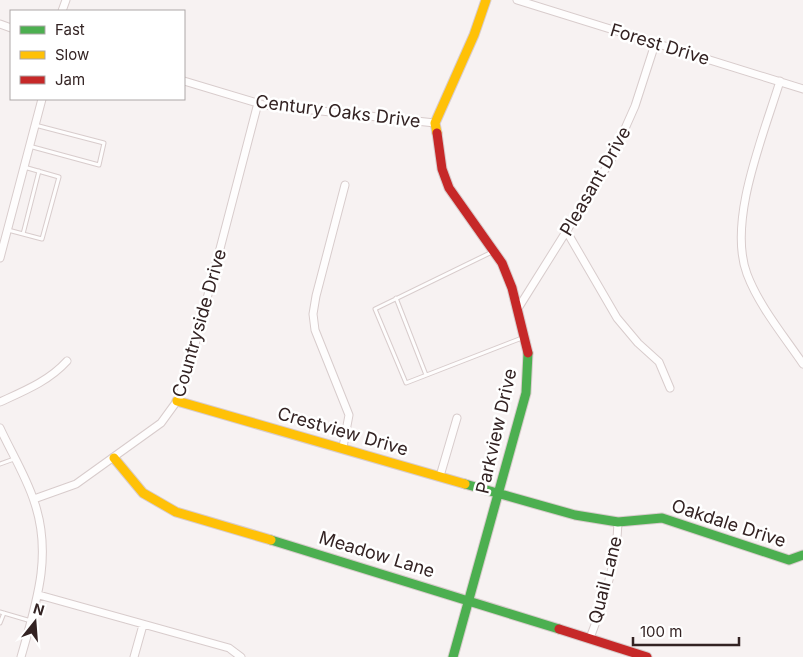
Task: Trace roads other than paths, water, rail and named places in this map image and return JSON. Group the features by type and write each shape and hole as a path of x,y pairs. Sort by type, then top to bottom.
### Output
{"street":[{"path":"435,123 474,35 486,0"},
{"name":"Forest Drive","path":"517,0 654,44 803,88"},
{"name":"Pleasant Drive","path":"517,310 611,160 623,136 654,44"},
{"name":"Century Oaks Drive","path":"185,82 258,104 435,123"},
{"path":"780,82 745,200 740,226 740,243 747,275 758,296 803,364"},
{"path":"0,258 42,100"},
{"name":"Countryside Drive","path":"34,500 76,484 114,458 161,423 178,401 186,379 258,104"},
{"name":"Parkview Drive","path":"435,123 442,169 449,188 494,251 512,288 529,356 526,392 453,657"},
{"path":"343,448 349,415 317,335 313,314 316,296 346,185"},
{"path":"567,232 617,318 638,343 660,362 670,388"},
{"path":"0,402 41,382 57,372 67,362"},
{"name":"Crestview Drive","path":"178,401 499,493"},
{"path":"440,476 457,418"},
{"path":"0,428 34,500 43,540 43,573 39,595 21,657"},
{"name":"Meadow Lane","path":"114,458 143,493 176,512 346,561 647,657"},
{"name":"Oakdale Drive","path":"499,493 575,516 618,522 662,518 789,560 803,555"},
{"name":"Quail Lane","path":"590,638 601,608 614,556 618,522"},
{"path":"39,595 229,648 241,657"},
{"path":"134,657 143,625"}],"lane":[{"path":"29,146 99,165 104,143 35,125"},
{"path":"7,230 42,239 59,177 24,167"},
{"path":"23,234 39,171"},
{"path":"494,251 375,308 406,383 524,337"},
{"path":"396,298 426,375"},
{"path":"0,464 14,459"},
{"path":"0,623 2,612 31,622"}]}
